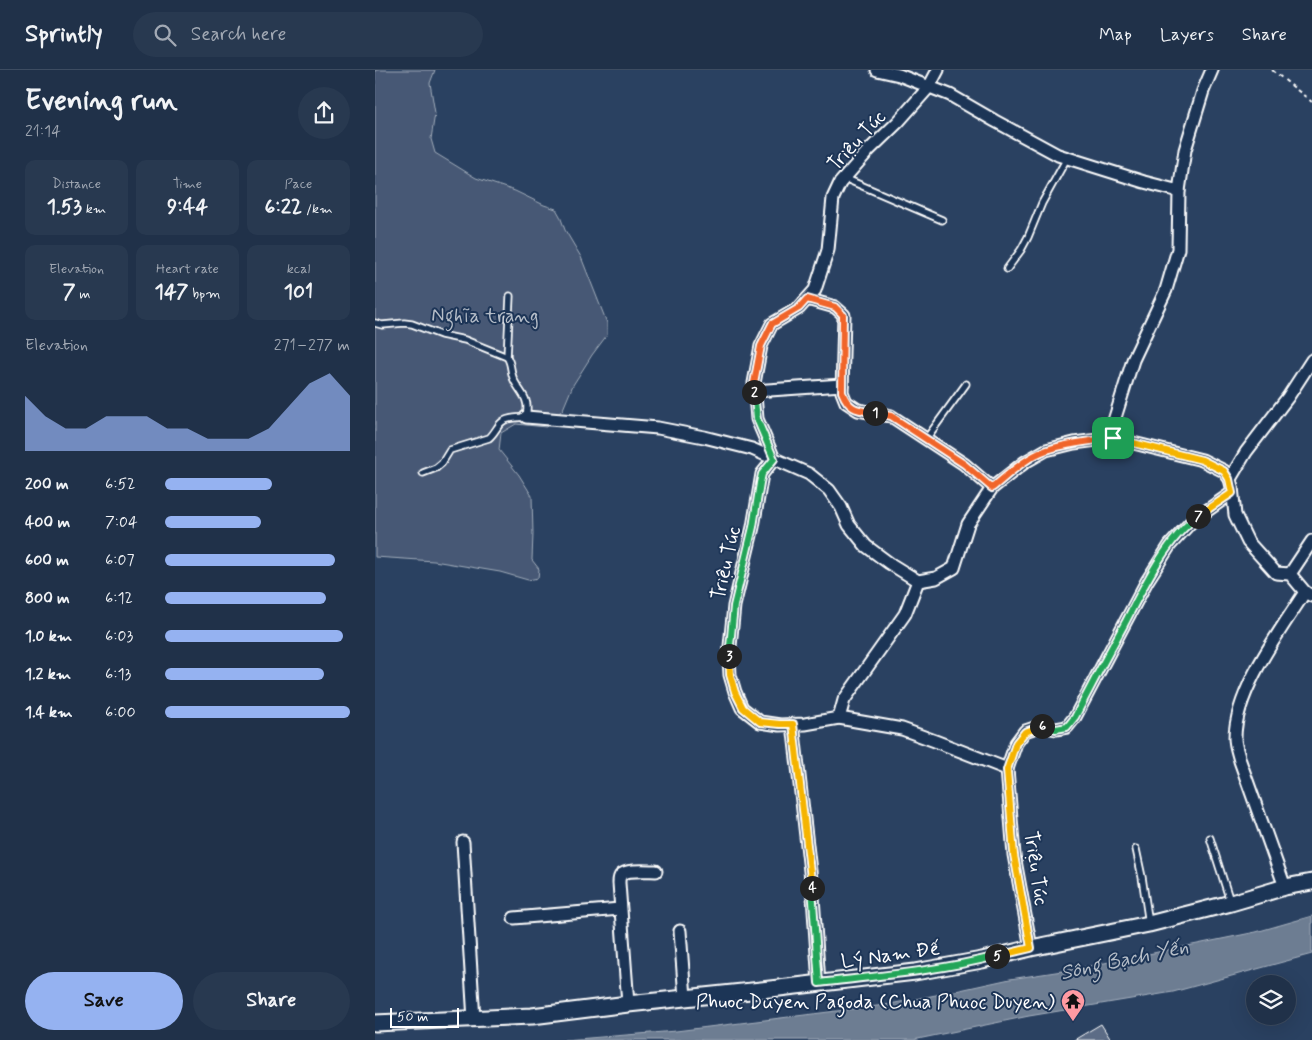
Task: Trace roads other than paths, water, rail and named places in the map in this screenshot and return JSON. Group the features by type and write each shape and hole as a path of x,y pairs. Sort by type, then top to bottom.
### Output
{"street":[{"path":"877,70 899,75 950,95 995,122 1059,155 1179,191"},
{"name":"Triệu Túc","path":"938,70 929,87 840,183 833,198 828,250 815,290 799,308 772,324 761,346 754,383 757,419 774,459 762,474 753,527 734,606 729,656 730,675 735,692 743,708 760,722 805,724 839,718 902,729 1007,770 1014,855 1031,948"},
{"path":"1113,438 1113,424 1133,360 1166,290 1178,249 1179,191 1185,150 1203,91 1213,70"},
{"path":"807,299 835,307 843,315 842,392 846,402 858,410 891,416 964,464 992,488"},
{"path":"1229,479 1246,452 1288,398 1312,360"},
{"path":"754,391 842,385"},
{"path":"526,418 658,428 752,449 809,474 829,490 841,507 849,525 866,546 889,563 919,581 937,578 954,568 968,524 992,488 1025,462 1046,450 1074,443 1113,438 1202,460 1224,471 1229,479 1235,515 1248,542 1276,574 1290,574 1308,594 1275,638 1246,692 1235,739 1240,761 1285,887"},
{"path":"1007,770 1016,743 1025,732 1041,726 1056,729 1067,727 1075,717 1147,581 1170,545 1192,521 1232,493"},
{"path":"1290,574 1312,541"},
{"path":"839,718 844,700 905,614 919,581"},
{"path":"793,724 813,897 819,983"},
{"path":"463,842 473,1020"},
{"path":"628,1004 620,909 620,876 627,872 656,871"},
{"name":"Lý Nam Đế","path":"375,1023 532,1016 915,972 982,960 1149,924 1285,887 1312,882"},
{"path":"515,918 620,909"},
{"path":"680,931 685,998"}],"lane":[{"path":"1007,269 1021,250 1041,203 1067,158"},
{"path":"844,178 943,220"},
{"path":"423,473 436,468 442,463 450,450 489,438 503,421 510,418 526,418 527,403 513,378 507,357 510,296"},
{"path":"375,324 413,324 441,335 465,340 507,357"},
{"path":"926,439 966,384"},
{"path":"1210,838 1231,903"},
{"path":"1136,849 1149,924"}],"water":[{"name":"Sông Bạch Yến","path":"1312,916 1312,954 1173,992 1029,1016 913,1040 564,1040 676,1031 885,1005 1256,932"}],"place":[{"name":"Phuoc Duyen Pagoda (Chua Phuoc Duyen)","path":"1073,1022"}],"park label":[{"name":"Nghĩa trang","path":"485,315"}]}
